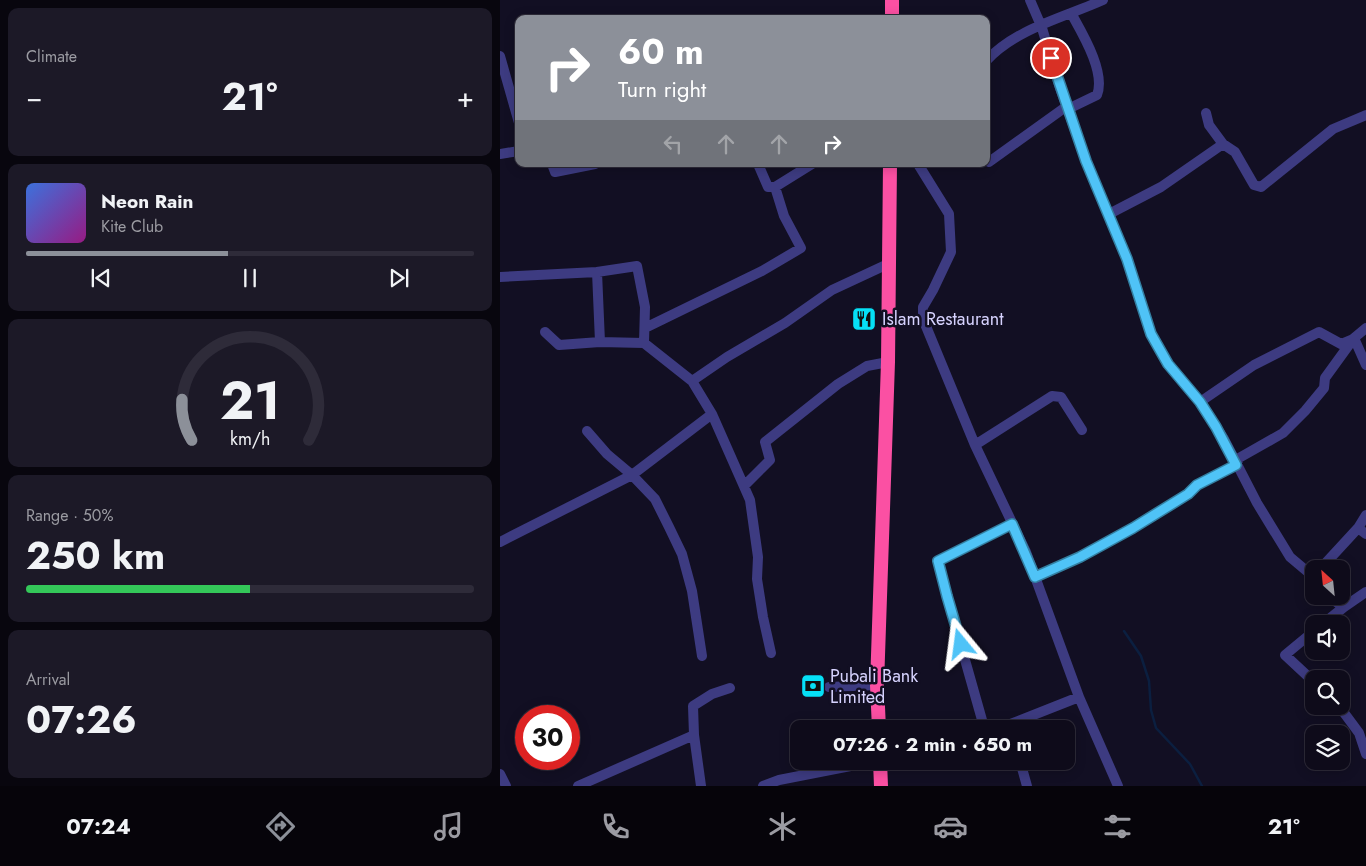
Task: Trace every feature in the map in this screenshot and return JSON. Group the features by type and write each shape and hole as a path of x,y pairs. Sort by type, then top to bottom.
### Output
{"highway":[{"path":"892,0 892,15"},
{"path":"879,720 877,685 888,362 890,167"},
{"path":"880,770 881,786"}],"street":[{"path":"1030,0 1042,26 1086,161 1127,259 1151,334 1168,364 1200,402 1224,440 1257,503 1290,557 1305,566"},
{"path":"990,56 994,52 1031,29 1103,0"},
{"path":"990,161 1067,107 1097,95 1100,89 1095,65 1088,44 1071,13"},
{"path":"500,56 515,109"},
{"path":"1206,113 1209,125 1223,144 1235,152 1254,185 1261,187 1333,129 1366,115"},
{"path":"1109,214 1161,187 1223,144"},
{"path":"500,154 515,152"},
{"path":"553,167 555,172 580,167"},
{"path":"759,167 768,187 774,187 807,167"},
{"path":"920,167 949,214 951,252 923,307 923,319 975,445 1035,577 1079,697 1118,786"},
{"path":"645,328 762,271 801,248 784,216 774,187"},
{"path":"692,381 727,357 785,323 832,290 890,263"},
{"path":"500,277 596,272 637,266 645,307 644,342"},
{"path":"596,272 600,342"},
{"path":"1035,577 1080,557 1133,528 1188,494 1197,485 1236,465 1240,458 1282,433 1305,411 1324,388 1325,378 1354,338 1366,328"},
{"path":"545,332 559,345 600,342 644,342 692,381 712,414 750,500 758,557 757,579 771,652"},
{"path":"1200,402 1254,364 1319,332 1341,344 1354,338"},
{"path":"1354,338 1366,365"},
{"path":"744,486 770,460 764,442 838,384 867,366 888,362"},
{"path":"975,445 1052,396 1061,396 1082,430"},
{"path":"500,542 632,475 712,414"},
{"path":"587,431 607,454 632,475 655,499 682,554 692,591 702,656"},
{"path":"1330,560 1362,531 1366,515"},
{"path":"982,720 938,561 1012,524"},
{"path":"1334,615 1366,592"},
{"path":"1305,638 1285,655 1305,674"},
{"path":"828,687 877,685"},
{"path":"701,786 694,735 693,706 712,694 730,688"},
{"path":"1025,720 1079,697"},
{"path":"1345,715 1358,733 1366,754"},
{"path":"578,786 694,735"},
{"path":"763,786 778,780 830,770"},
{"path":"1023,770 1027,786"},
{"path":"500,774 506,786"}],"waterway":[{"path":"1124,631 1141,656 1149,681 1151,710 1156,728 1190,764 1202,786"}],"place":[{"name":"Islam Restaurant","path":"864,319"},
{"name":"Pubali Bank Limited","path":"813,686"}],"route":[{"path":"961,644 938,561 1012,524 1026,552 1035,577 1080,557 1133,528 1188,494 1197,485 1236,465 1224,440 1200,402 1168,364 1151,334 1127,259 1086,161 1051,58"}]}
